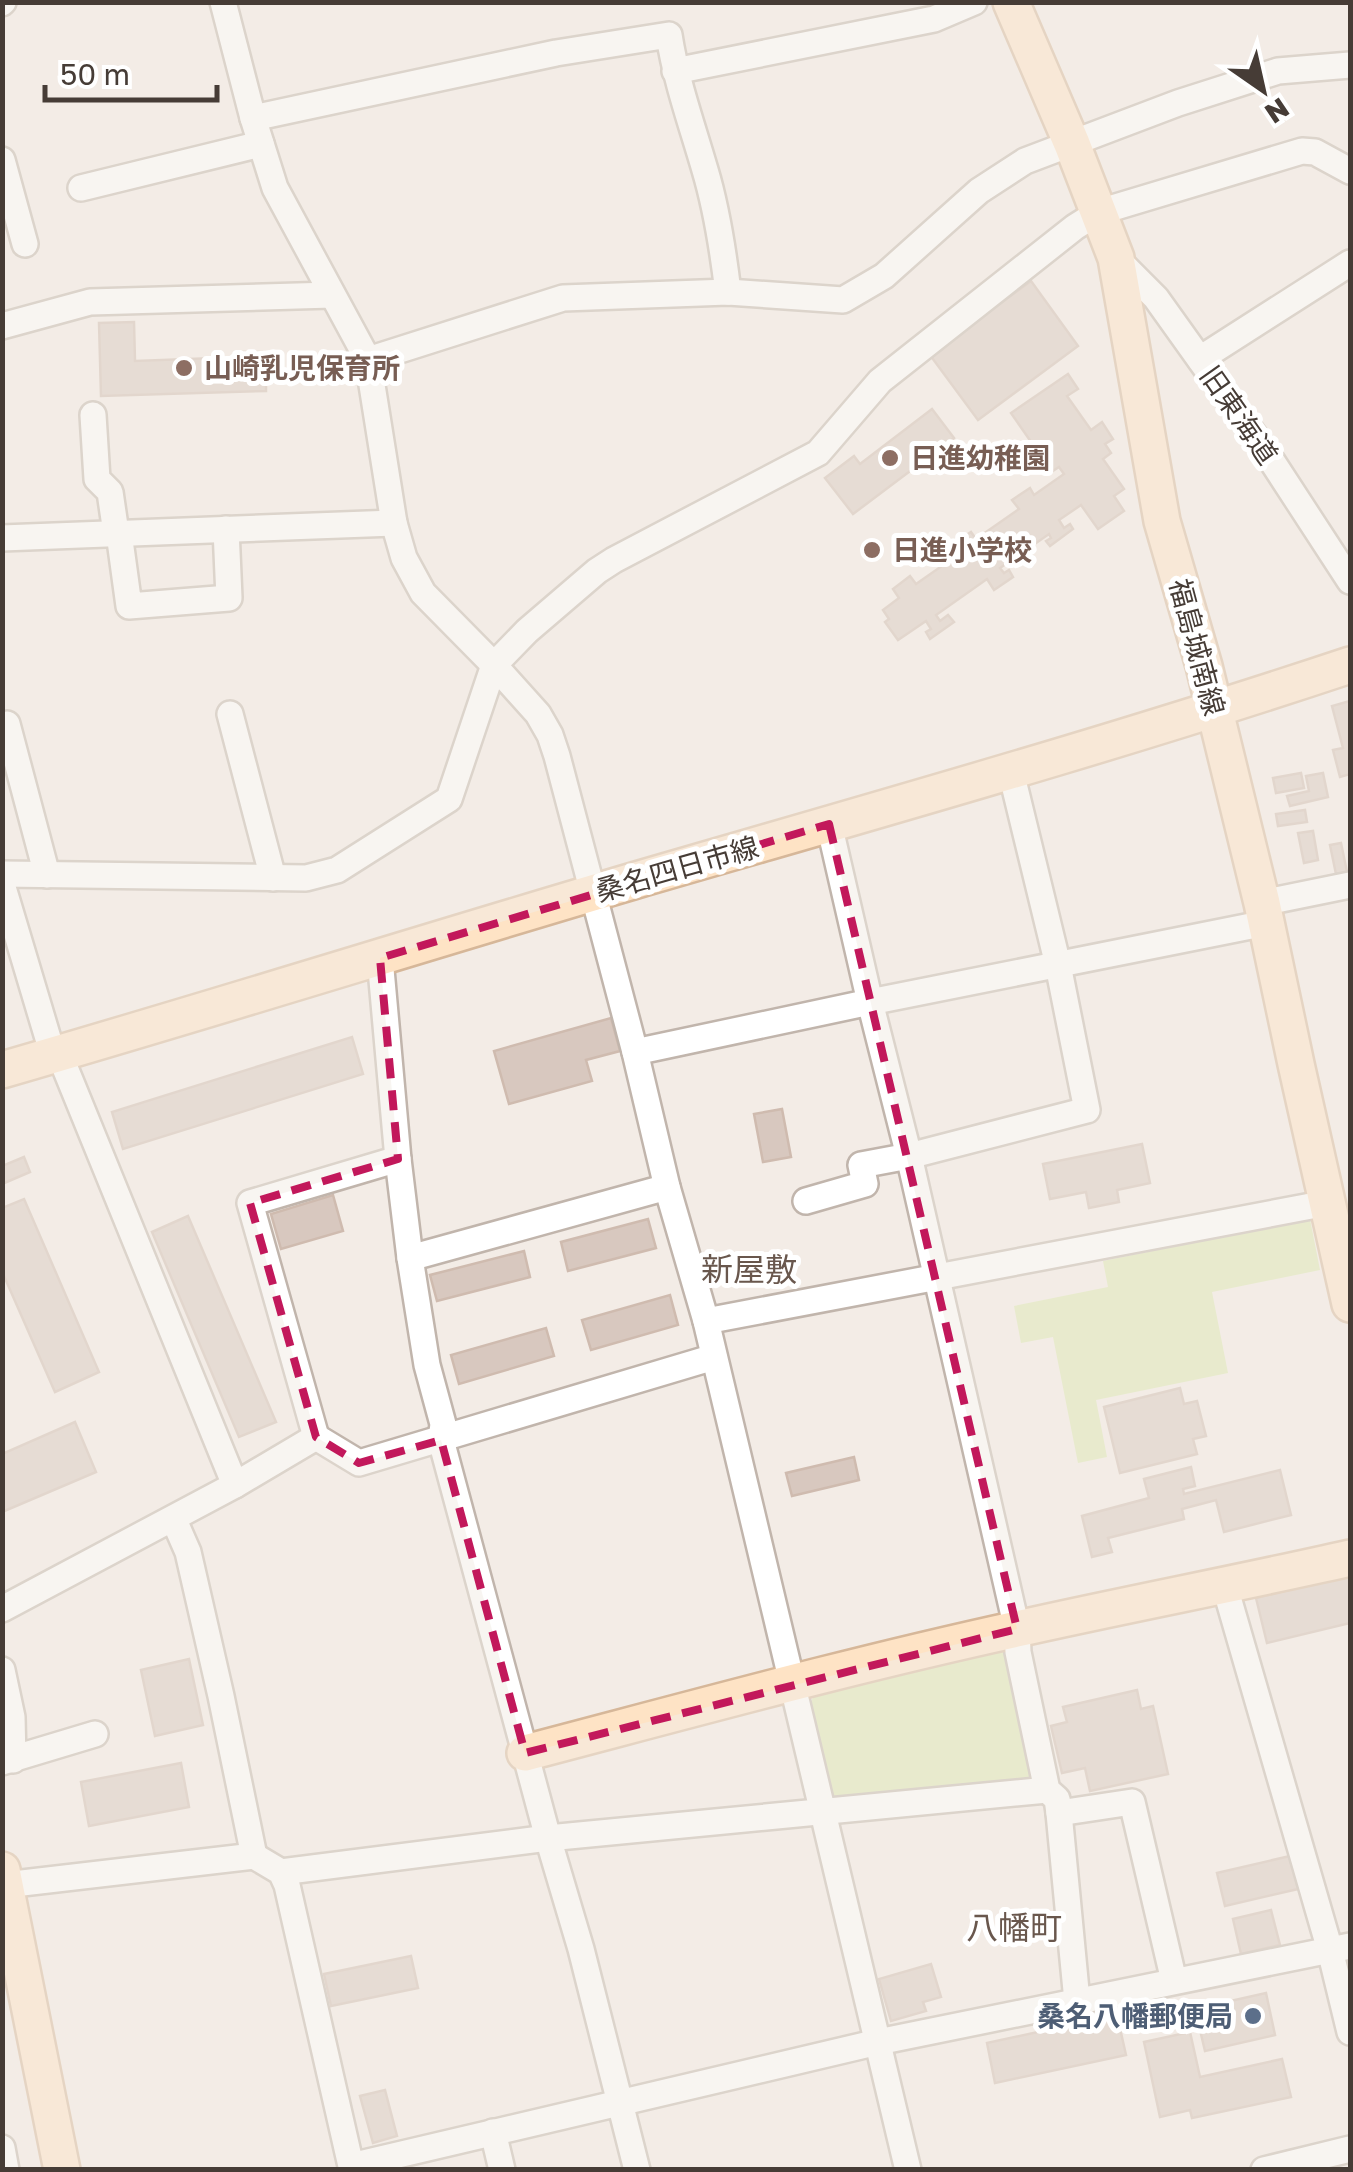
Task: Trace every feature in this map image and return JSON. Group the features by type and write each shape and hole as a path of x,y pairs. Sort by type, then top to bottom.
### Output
{"main road":[{"name":"福島城南線","path":"1011,2 1116,258 1162,522 1204,666 1264,913 1350,1304"},
{"name":"桑名四日市線","path":"2,1070 1011,772 1350,665"},
{"path":"526,1753 1017,1628 1350,1558"},
{"path":"4,1887 62,2170"}],"street":[{"path":"223,2 276,188 368,360 394,523 404,558 423,593 538,714 550,735 667,1187 706,1321 908,2170"},
{"path":"674,71 934,19 974,2"},
{"path":"253,118 556,53 669,35 674,71 722,238 728,292"},
{"path":"368,360 563,298 728,292 844,300 884,276 979,191 1025,161 1178,103 1278,71 1350,64"},
{"path":"81,188 261,144"},
{"path":"2,874 306,878 338,870 449,799 494,665 526,631 597,571 818,453 880,382 1075,227 1099,212 1302,151 1314,152 1350,171"},
{"path":"2,160 25,244"},
{"name":"旧東海道","path":"1116,258 1156,298 1266,452 1350,581"},
{"path":"1200,359 1350,263"},
{"path":"2,326 90,302 332,295"},
{"path":"93,415 98,479 110,492 129,606 230,598 226,529"},
{"path":"2,538 394,523"},
{"path":"230,714 273,878"},
{"path":"7,724 47,874"},
{"path":"806,1202 866,1184 861,1165 1088,1110 1011,772"},
{"path":"829,824 1017,1628 1018,1652 1047,1790 1057,1800 1076,2000"},
{"path":"2,884 56,1054 235,1486"},
{"path":"635,1052 1058,965 1264,913 1350,885"},
{"path":"380,958 410,1258 427,1365 443,1424 441,1440 581,1949 637,2170"},
{"path":"398,1158 250,1204 316,1437 359,1463 714,1357"},
{"path":"410,1258 667,1187"},
{"path":"706,1321 1327,1203"},
{"path":"2,1609 174,1520 316,1437"},
{"path":"174,1520 188,1552 254,1856"},
{"path":"1225,1586 1340,1948 1350,2032"},
{"path":"2,1670 12,1717 8,1761 95,1734"},
{"path":"281,1872 548,1838 1047,1790"},
{"path":"1059,1813 1132,1802 1174,1980"},
{"path":"4,1887 254,1856 281,1872 288,1885 352,2168 878,2042 1340,1948"},
{"path":"493,2132 502,2170"},
{"path":"2,2148 6,2170"},
{"path":"1264,2170 1350,2149"}],"highlighted area":[{"path":"829,824 1017,1629 525,1753 441,1440 359,1463 316,1437 250,1203 398,1159 380,958"}],"green space":[{"path":"1310,1219 1320,1270 1212,1292 1228,1373 1096,1400 1107,1457 1078,1463 1053,1337 1021,1343 1014,1306 1108,1287 1103,1261"},
{"path":"1003,1647 1011,1653 1032,1778 839,1798 829,1793 808,1707 815,1694"}],"building":[{"path":"1031,281 1078,346 978,420 930,355"},
{"path":"134,322 135,361 242,357 242,352 259,352 260,368 266,368 266,391 101,396 99,323"},
{"path":"1068,374 1078,389 1067,396 1091,430 1102,422 1113,439 1105,444 1111,453 1103,459 1124,489 1114,496 1124,511 1098,529 1081,505 1059,520 1064,528 1070,524 1073,529 1050,546 1046,541 1051,538 1049,534 1000,568 1004,573 1009,570 1013,577 994,590 987,579 936,615 940,621 948,615 954,622 930,639 926,632 931,629 926,621 898,640 885,622 889,619 883,610 899,598 893,589 910,576 916,584 962,552 956,542 971,532 976,539 1019,509 1012,500 1030,488 1034,495 1064,474 1059,467 1048,474 1039,462 1043,459 1011,413"},
{"path":"932,409 954,438 853,514 825,478 854,456 860,464"},
{"path":"1350,701 1350,774 1340,777 1333,750 1343,748 1332,706"},
{"path":"1301,773 1304,788 1276,793 1273,778"},
{"path":"1323,773 1328,797 1290,806 1287,796 1309,791 1306,776"},
{"path":"1305,810 1307,822 1278,826 1276,814"},
{"path":"1313,831 1318,860 1304,863 1298,833"},
{"path":"1341,843 1347,872 1336,874 1330,845"},
{"path":"611,1018 620,1051 586,1060 592,1081 509,1104 494,1051"},
{"path":"352,1037 363,1074 123,1149 112,1112"},
{"path":"782,1109 791,1157 763,1162 754,1114"},
{"path":"1142,1144 1150,1183 1117,1190 1119,1202 1089,1208 1086,1192 1050,1199 1043,1164"},
{"path":"24,1157 30,1172 2,1184 2,1166"},
{"path":"333,1195 343,1231 281,1249 271,1214"},
{"path":"24,1199 99,1372 55,1392 2,1277 2,1208"},
{"path":"188,1216 276,1422 239,1437 152,1232"},
{"path":"648,1219 656,1248 568,1271 561,1242"},
{"path":"524,1251 530,1277 437,1301 430,1275"},
{"path":"670,1295 678,1325 591,1350 582,1320"},
{"path":"546,1328 554,1356 459,1384 451,1355"},
{"path":"1180,1388 1184,1404 1197,1401 1206,1436 1193,1439 1197,1454 1120,1473 1104,1407"},
{"path":"75,1422 96,1472 2,1512 2,1454"},
{"path":"854,1457 859,1480 792,1496 786,1473"},
{"path":"1191,1467 1195,1486 1183,1489 1184,1494 1280,1470 1291,1515 1224,1532 1216,1500 1182,1509 1184,1519 1108,1538 1112,1552 1092,1557 1082,1516 1149,1498 1144,1479"},
{"path":"1350,1575 1350,1623 1267,1643 1256,1598"},
{"path":"189,1659 203,1725 155,1736 141,1670"},
{"path":"1137,1690 1141,1709 1153,1706 1168,1774 1090,1791 1085,1768 1062,1773 1051,1726 1067,1722 1063,1707"},
{"path":"181,1763 189,1807 89,1826 81,1782"},
{"path":"1290,1856 1298,1889 1225,1906 1217,1873"},
{"path":"1271,1910 1280,1945 1241,1954 1233,1919"},
{"path":"411,1956 418,1988 331,2006 324,1974"},
{"path":"931,1964 941,1997 923,2002 926,2011 891,2021 879,1979"},
{"path":"1266,1993 1275,2035 1205,2051 1195,2009"},
{"path":"1117,2015 1126,2055 995,2083 987,2043"},
{"path":"1190,2032 1200,2077 1282,2059 1291,2097 1192,2118 1190,2110 1160,2117 1144,2042"},
{"path":"385,2090 397,2136 373,2143 360,2096"}],"place":[{"name":"山崎乳児保育所","path":"184,368"},
{"name":"日進幼稚園","path":"890,458"},
{"name":"日進小学校","path":"872,550"},
{"name":"桑名八幡郵便局","path":"1253,2016"}],"district":[{"name":"新屋敷","path":"749,1270"},
{"name":"八幡町","path":"1014,1928"}]}
